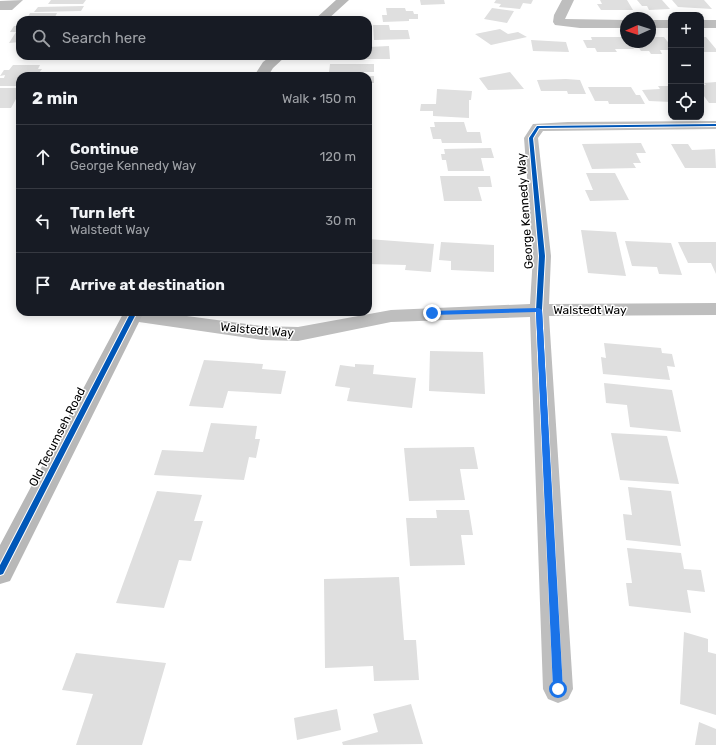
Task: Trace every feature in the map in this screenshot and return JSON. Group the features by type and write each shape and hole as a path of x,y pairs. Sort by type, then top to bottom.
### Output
{"main road":[{"path":"325,16 343,0"},
{"path":"264,72 268,65 274,60"},
{"name":"Old Tecumseh Road","path":"0,572 131,316"}],"street":[{"path":"568,0 560,15 559,22 580,24 620,24"},
{"path":"656,24 668,24"},
{"path":"704,24 716,24"},
{"name":"George Kennedy Way","path":"558,689 539,310 542,256 531,138 538,128 568,126 716,125"},
{"name":"Walstedt Way","path":"152,316 262,333 298,334 391,316 432,313 539,310 716,309"}],"shaded area":[{"path":"23,0 12,10 0,10 0,1"}],"building":[{"path":"51,0 86,0 83,4 48,4"},
{"path":"420,0 444,0 445,4 421,5"},
{"path":"496,0 533,0 531,4 523,3 520,9 499,7 501,4 494,3"},
{"path":"600,0 627,0 633,10 601,10 597,4 602,4"},
{"path":"637,0 662,0 670,9 649,10 647,6 642,6"},
{"path":"672,0 704,0 712,9 678,7"},
{"path":"84,6 81,11 34,12 38,7"},
{"path":"386,8 405,8 406,11 413,11 414,14 418,14 418,19 409,19 409,21 383,22 382,15 387,15"},
{"path":"492,8 514,11 507,23 484,19"},
{"path":"30,13 57,13 56,16 28,16"},
{"path":"373,25 389,25 390,30 408,30 410,39 374,40"},
{"path":"14,26 16,26 16,32 10,32"},
{"path":"500,29 508,34 518,32 527,37 491,45 475,34"},
{"path":"16,32 16,42 9,43"},
{"path":"591,37 620,37 620,48 634,49 615,49 617,52 597,52 595,48 587,48 583,40 592,40"},
{"path":"656,37 664,37 668,42 668,50 660,50 662,54 651,54 649,51 641,51 639,48 656,48"},
{"path":"704,37 706,37 716,49 716,52 704,52"},
{"path":"531,40 566,42 569,52 533,51"},
{"path":"389,46 390,59 372,59 372,47"},
{"path":"330,64 374,64 374,72 329,72"},
{"path":"13,65 40,65 38,69 42,69 40,72 16,72 16,86 0,86 0,78 4,78 5,75 0,76 4,70 9,70"},
{"path":"510,72 524,89 488,90 479,78"},
{"path":"372,76 374,76 374,83 372,83"},
{"path":"537,80 580,80 586,94 568,94 567,91 541,91"},
{"path":"716,82 716,103 709,103 704,96 704,85 706,85 704,83"},
{"path":"658,86 668,86 668,102 649,101 642,90 660,89"},
{"path":"588,87 631,87 636,95 640,95 645,104 609,104 608,101 595,101"},
{"path":"0,88 16,88 16,99 11,108 0,108"},
{"path":"437,89 472,91 471,100 469,100 469,118 433,116 433,111 420,111 421,104 436,104"},
{"path":"434,122 464,122 467,132 480,132 482,143 442,143 441,139 433,139 430,127 435,127"},
{"path":"641,143 646,153 636,153 641,163 633,163 636,168 592,169 582,144"},
{"path":"671,144 688,144 692,150 715,149 716,168 685,168"},
{"path":"491,148 494,158 481,158 484,171 448,171 446,160 442,160 441,154 445,154 444,149"},
{"path":"586,173 615,173 629,200 590,201 585,190 593,190"},
{"path":"440,176 490,176 492,187 478,187 482,201 444,201"},
{"path":"581,230 616,232 626,276 588,273"},
{"path":"372,239 434,244 431,272 405,270 406,265 372,264"},
{"path":"625,241 671,243 682,275 659,274 657,267 632,266"},
{"path":"441,242 494,245 494,272 451,270 451,261 439,260"},
{"path":"678,242 716,242 716,274 711,263 688,263"},
{"path":"604,343 661,348 662,353 672,354 675,367 667,366 670,380 603,374 601,357 606,358"},
{"path":"430,351 483,352 485,394 429,391"},
{"path":"204,360 263,364 262,369 286,371 281,394 228,391 223,408 189,406"},
{"path":"355,364 374,365 373,374 416,378 412,408 347,401 350,388 335,386 340,365 355,367"},
{"path":"604,383 672,390 681,432 630,427 627,405 606,403"},
{"path":"211,423 257,426 255,439 260,439 256,458 249,457 244,480 154,475 162,450 203,452"},
{"path":"611,433 667,436 679,484 620,480"},
{"path":"474,447 478,469 460,469 465,500 409,501 404,448"},
{"path":"628,487 671,491 681,546 626,540 623,514 632,515"},
{"path":"157,491 202,495 194,521 203,521 191,561 179,560 164,608 116,603"},
{"path":"436,510 469,510 473,535 461,535 465,565 410,566 406,518 437,518"},
{"path":"627,548 681,553 684,569 701,570 705,592 687,590 691,613 629,606 626,583 632,583"},
{"path":"399,577 404,640 416,640 419,680 374,681 373,666 325,668 324,579"},
{"path":"684,632 708,639 708,652 716,654 716,715 680,704"},
{"path":"76,653 166,663 142,745 76,745 93,694 62,690"},
{"path":"411,704 423,744 343,745 342,742 378,732 373,714"},
{"path":"337,709 341,730 297,740 294,718"},
{"path":"699,722 716,729 716,745 695,745"}],"cycle path":[{"path":"558,689 539,310 542,256 531,138 538,127 716,125"},
{"path":"0,572 132,316"}],"route":[{"path":"432,313 539,310 558,689"}]}
